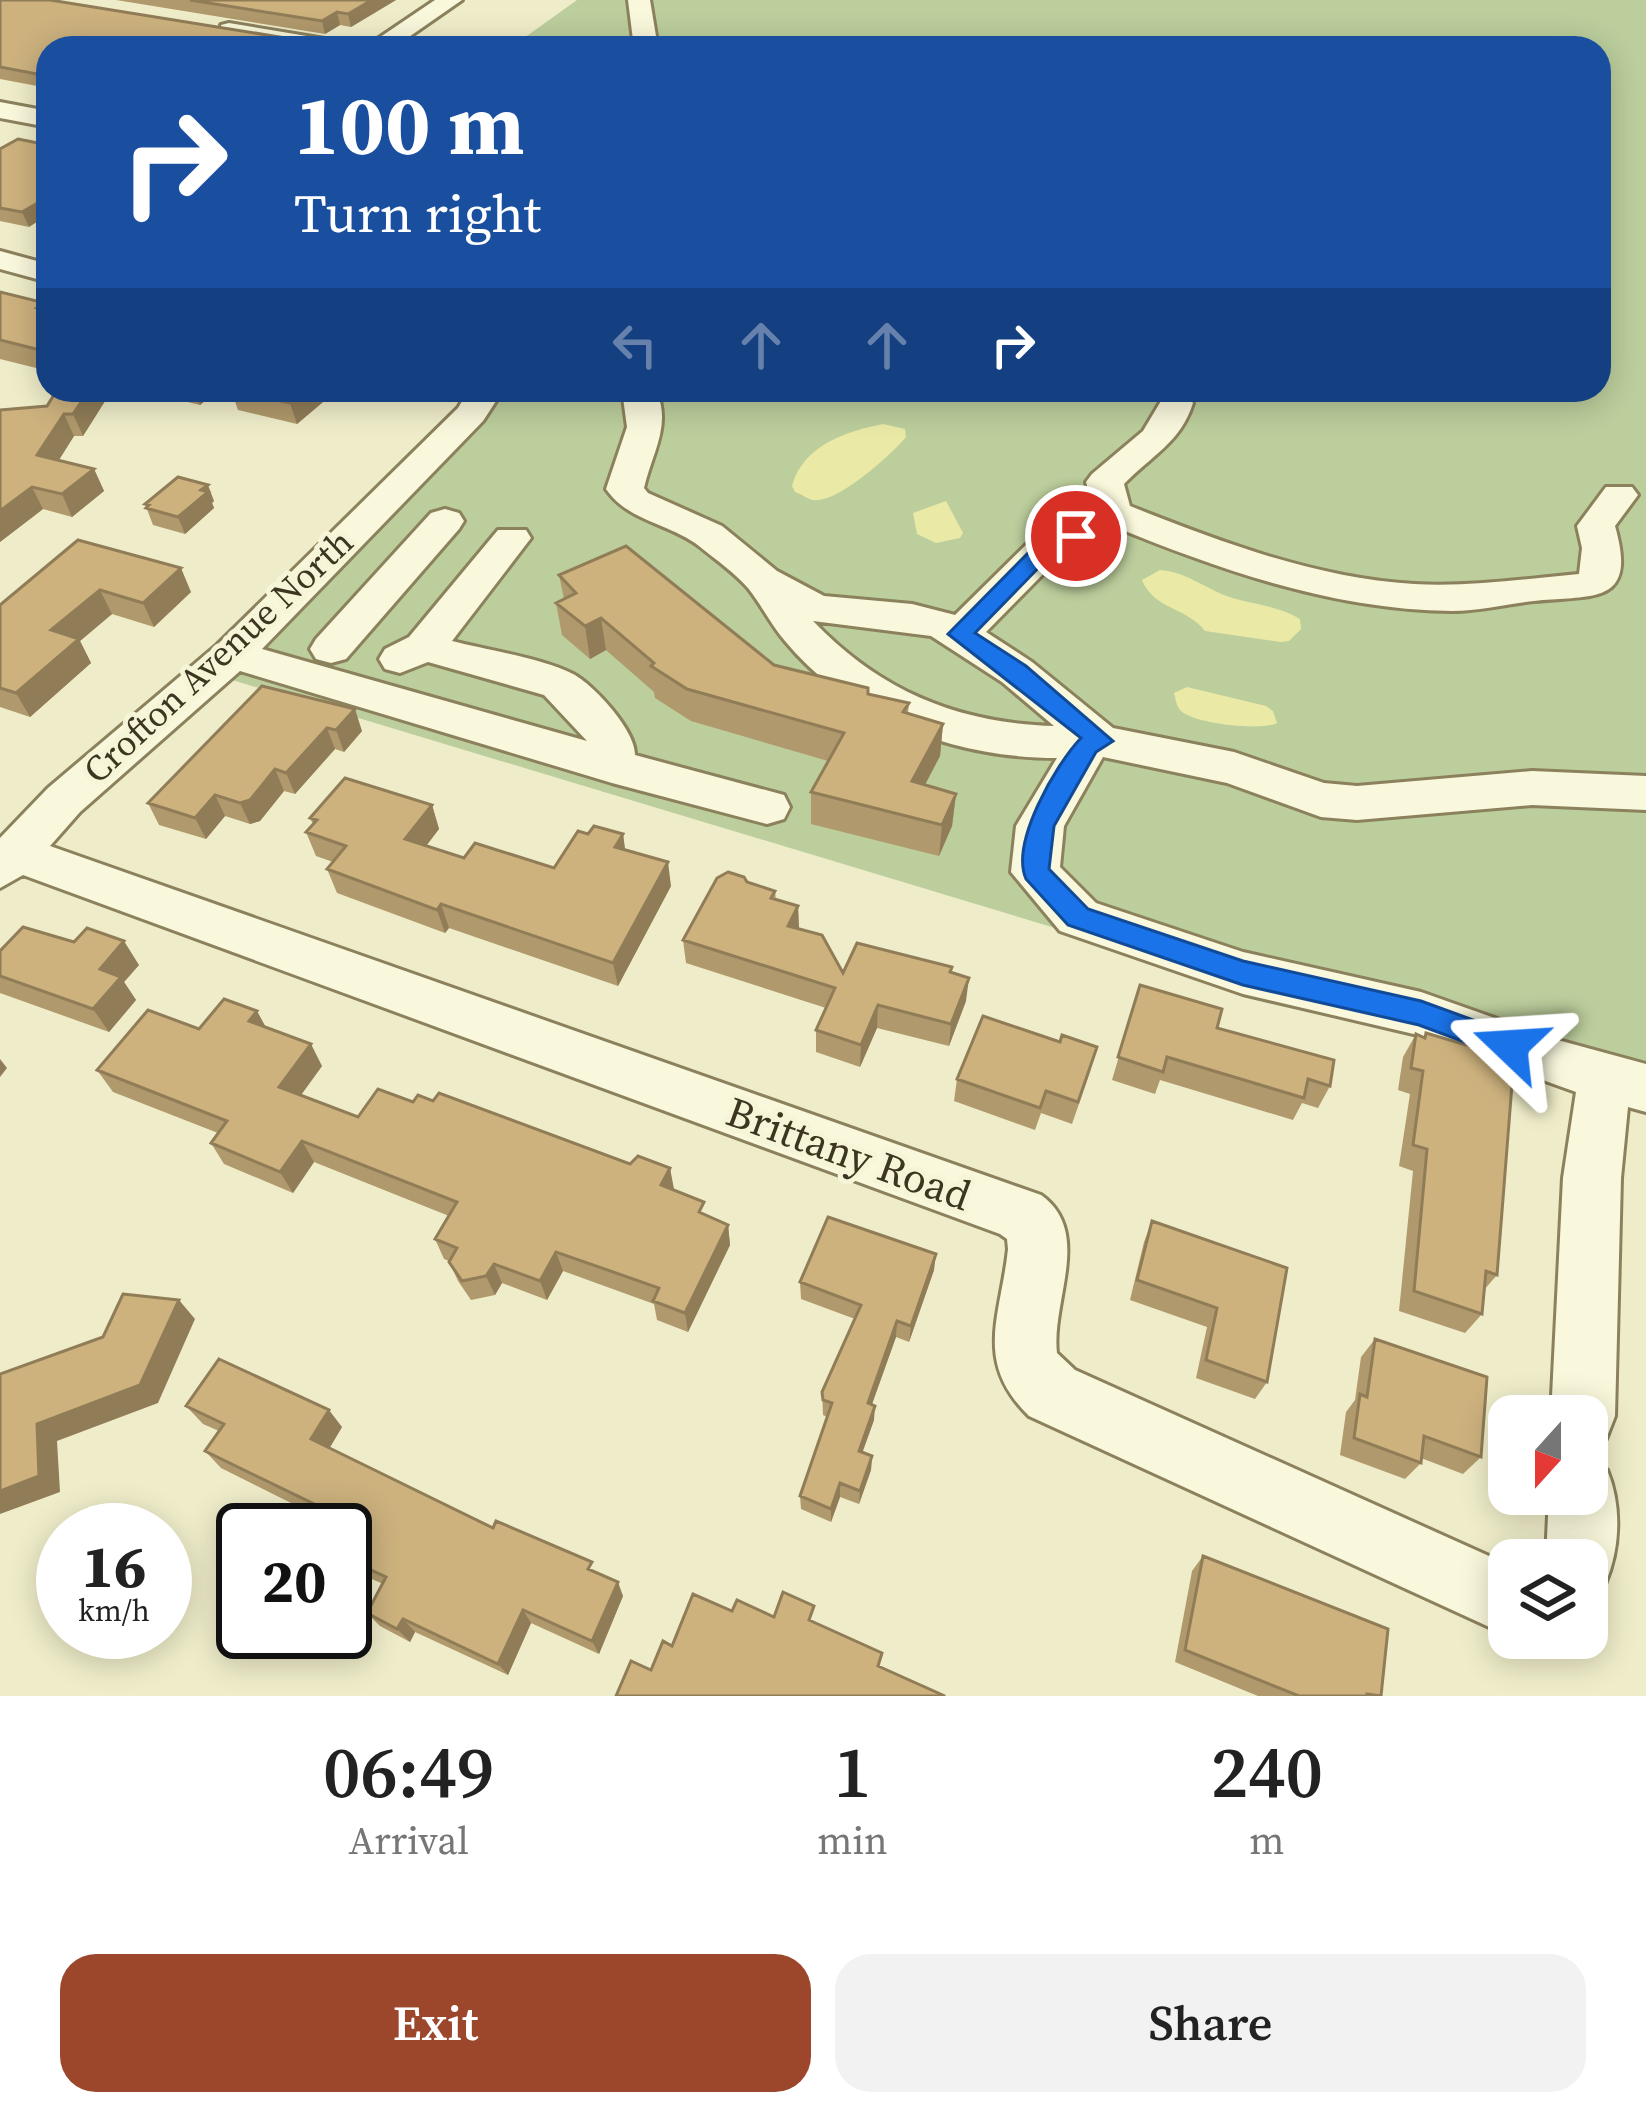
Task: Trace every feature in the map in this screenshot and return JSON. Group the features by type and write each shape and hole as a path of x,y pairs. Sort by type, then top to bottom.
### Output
{"street":[{"path":"395,36 452,0"},
{"path":"639,0 644,36"},
{"path":"203,26 264,36"},
{"path":"0,110 36,117"},
{"path":"0,260 36,266"},
{"name":"Crofton Avenue North","path":"8,861 64,800 245,641 478,402"},
{"path":"646,402 648,422 626,480 629,495 708,534 764,580 815,608 931,620 960,634 1017,672 1100,741"},
{"path":"1113,513 1105,482 1118,467 1161,438 1171,425 1176,403"},
{"path":"960,634 1045,549 1113,513 1278,572 1411,597 1450,598 1571,589 1600,580 1602,548 1596,526 1618,495"},
{"path":"348,668 445,521"},
{"path":"424,647 512,538"},
{"path":"764,580 835,668 916,718 1014,743 1100,741 1234,768 1321,800 1390,801 1532,788 1646,794"},
{"path":"245,641 348,668 612,767 767,807"},
{"path":"348,668 424,647 559,685 613,740 612,767"},
{"path":"1100,741 1087,746 1040,826 1035,872 1078,917 1243,973 1421,1013 1623,1093 1589,1224 1584,1395"},
{"name":"Brittany Road","path":"8,861 1021,1214 1035,1225 1040,1245 1040,1271 1022,1338 1022,1361 1032,1379 1052,1393 1488,1591"}],"green space":[{"path":"577,0 1646,0 1646,1106 229,679 497,402 1611,402 1611,36 527,36"}],"sand":[{"path":"883,424 905,429 906,437 863,477 823,499 795,492 792,486 798,472 816,450 841,436"},
{"path":"946,501 963,533 960,538 936,543 917,534 913,513"},
{"path":"1160,570 1291,614 1300,619 1301,629 1281,642 1205,631 1147,590 1142,580"},
{"path":"1187,687 1266,706 1277,723 1243,726 1188,716 1179,709 1174,693"}],"building":[{"path":"0,0 50,0 273,36 36,36 36,74 0,67"},
{"path":"190,0 372,0 348,14 337,12 322,21"},
{"path":"18,139 36,143 36,204 22,212 0,208 0,149"},
{"path":"0,292 36,301 36,349 0,340"},
{"path":"50,402 81,402 73,414 64,414 37,455 94,469 62,494 32,487 0,511 0,410"},
{"path":"178,477 208,485 201,490 208,492 178,517 146,508 149,505 145,504"},
{"path":"78,540 181,568 143,603 100,590 51,630 79,639 16,693 0,688 0,605"},
{"path":"626,546 774,665 868,688 868,694 909,703 903,712 943,724 912,781 956,794 942,825 811,792 844,733 687,689 651,666 654,663 601,618 585,626 556,603 576,593 559,575"},
{"path":"262,686 355,709 336,730 327,728 286,773 275,769 250,800 240,803 215,795 195,818 148,803"},
{"path":"345,778 432,805 405,839 464,858 475,843 554,868 578,831 588,834 594,826 623,834 615,847 668,862 613,963 441,904 437,910 327,869 346,846 306,832 317,820 310,818"},
{"path":"728,872 775,891 771,898 798,906 788,926 822,935 843,973 857,943 952,967 950,972 969,978 951,1024 878,1005 861,1045 816,1030 835,988 683,940 717,878"},
{"path":"23,927 74,942 87,928 124,941 100,969 121,977 93,1009 0,976 0,951"},
{"path":"1140,985 1222,1009 1217,1028 1334,1060 1330,1086 1308,1079 1304,1098 1167,1057 1163,1072 1118,1057"},
{"path":"224,999 257,1011 249,1021 311,1044 279,1087 358,1117 378,1089 413,1102 418,1095 433,1101 439,1093 630,1164 638,1156 670,1168 661,1185 704,1202 699,1212 728,1225 685,1313 653,1301 659,1288 556,1252 540,1281 494,1264 486,1276 462,1281 449,1262 457,1248 435,1239 457,1202 302,1141 280,1172 211,1143 227,1121 97,1070 148,1010 199,1029"},
{"path":"983,1016 1060,1042 1062,1035 1097,1047 1078,1102 1046,1091 1040,1108 957,1079"},
{"path":"1426,1033 1514,1059 1497,1275 1486,1271 1482,1314 1414,1291 1427,1149 1413,1145 1423,1071 1411,1068 1416,1034 1425,1038"},
{"path":"828,1217 936,1254 911,1326 897,1321 868,1403 875,1406 859,1451 872,1456 860,1491 840,1483 831,1509 800,1496 832,1403 823,1400 822,1392 861,1305 800,1282"},
{"path":"1152,1221 1287,1268 1267,1382 1206,1360 1217,1308 1137,1280"},
{"path":"123,1294 179,1300 140,1385 37,1424 39,1476 0,1491 0,1374 103,1337"},
{"path":"1375,1339 1487,1377 1481,1457 1424,1436 1421,1463 1354,1438 1360,1394 1367,1397"},
{"path":"219,1359 329,1410 311,1439 493,1528 496,1521 592,1562 588,1569 618,1582 592,1641 523,1610 498,1664 403,1619 397,1629 372,1616 372,1604 386,1577 372,1571 372,1503 312,1503 205,1451 224,1424 186,1406"},
{"path":"1203,1556 1388,1629 1381,1696 1299,1696 1185,1650"},
{"path":"783,1592 814,1606 809,1620 882,1653 878,1666 945,1696 616,1696 631,1661 651,1670 663,1641 672,1646 693,1594 732,1611 737,1600 774,1617"}],"route":[{"path":"1076,536 1045,549 1023,567 960,634 1017,672 1100,741 1087,746 1040,826 1035,872 1078,917 1243,973 1421,1013 1510,1046"}]}
